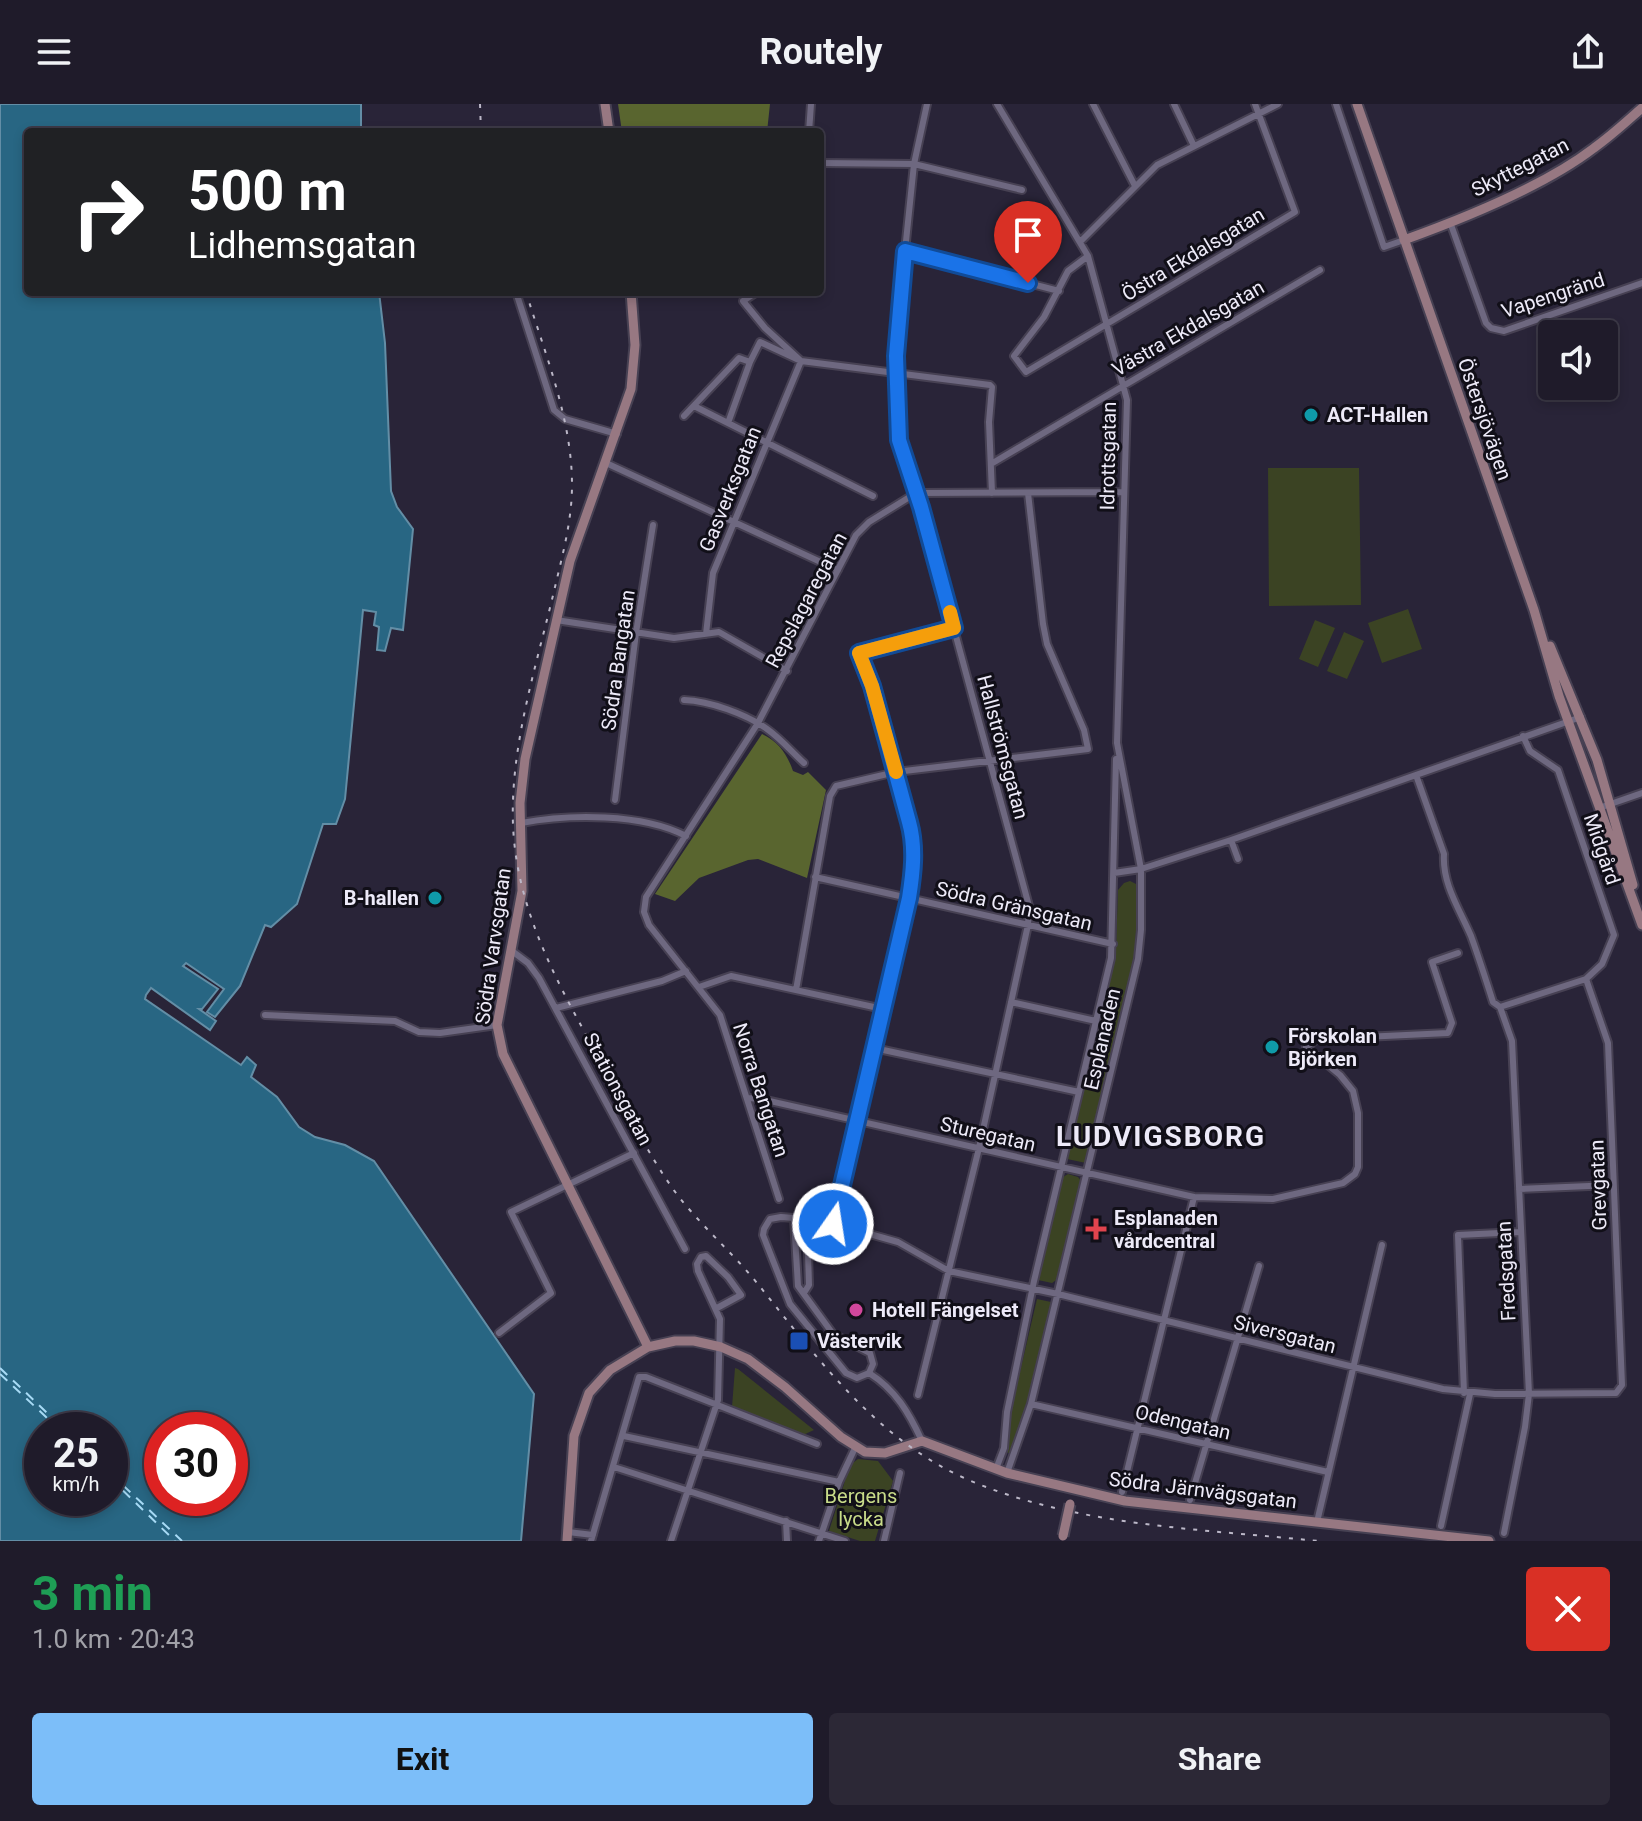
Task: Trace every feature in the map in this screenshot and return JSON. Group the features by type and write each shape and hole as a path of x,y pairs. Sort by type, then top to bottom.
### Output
{"street":[{"path":"605,104 608,128"},
{"path":"809,128 811,104"},
{"name":"Hallströmsgatan","path":"918,1395 979,1148 1028,925 1029,906 954,628 899,440 896,372 905,251 914,164 927,104"},
{"name":"Idrottsgatan","path":"997,104 1088,256 1123,385 1127,416 1117,744"},
{"path":"1093,104 1135,186"},
{"path":"1174,104 1194,146"},
{"name":"Östra Ekdalsgatan","path":"1059,291 1035,330 1014,356 1026,372 1295,212 1255,104"},
{"path":"1081,241 1157,165 1278,104"},
{"path":"1336,104 1384,247 1404,240"},
{"name":"Östersjövägen","path":"1357,104 1534,610 1599,808 1642,922"},
{"name":"Skyttegatan","path":"1404,240 1552,175 1593,150 1642,108"},
{"path":"824,163 914,164 1022,190"},
{"name":"Vapengränd","path":"1450,222 1486,323 1497,330 1504,331 1642,283"},
{"path":"905,251 1059,291 1068,271 1088,256"},
{"name":"Västra Ekdalsgatan","path":"991,464 1320,270"},
{"path":"517,296 554,410 565,419 617,434"},
{"name":"Södra Varvsgatan","path":"632,296 635,324 631,389 570,561 525,759 521,823 523,881 497,1025 503,1054 648,1347"},
{"path":"751,296 743,301 765,328 801,361"},
{"path":"728,423 760,342 801,361 986,384 992,387 989,422 992,493"},
{"path":"684,416 739,358 750,362"},
{"name":"Gasverksgatan","path":"706,634 713,573 801,361"},
{"path":"694,406 873,496"},
{"path":"606,463 838,570"},
{"path":"916,493 1123,492"},
{"name":"Repslagaregatan","path":"686,836 758,723 861,529 892,505 916,493"},
{"path":"796,990 833,791 841,784 896,772 1086,750 1089,746 1047,644 1028,493"},
{"name":"Södra Bangatan","path":"615,800 653,525"},
{"name":"Östersjövägen","path":"1534,610 1581,717 1611,804 1642,922"},
{"path":"556,620 674,638 719,632 787,671"},
{"path":"833,1224 909,898 913,866 912,835 872,686 859,653 954,628"},
{"path":"684,700 700,701 758,723 771,731 804,763"},
{"path":"1114,873 1141,869 1231,840 1581,717"},
{"name":"Midgård","path":"1523,736 1530,751 1558,770 1614,935 1610,951 1599,969 1586,979"},
{"name":"Esplanaden","path":"1007,1473 1031,1404 1138,959 1141,869 1117,744"},
{"name":"Esplanaden","path":"996,1469 1004,1448 1007,1412 1033,1289 1113,944 1117,744"},
{"name":"Fredsgatan","path":"1416,775 1444,854 1443,866 1449,887 1472,938 1493,1002 1500,1007 1512,1041 1529,1394 1504,1533"},
{"path":"1599,808 1642,793"},
{"path":"521,823 576,816 658,824 686,836"},
{"name":"Norra Bangatan","path":"686,836 646,897 644,905 649,925 720,1015 779,1199"},
{"path":"1231,840 1238,859"},
{"name":"Södra Gränsgatan","path":"815,877 1113,944"},
{"name":"Stationsgatan","path":"512,951 534,969 685,1249"},
{"name":"Sturegatan","path":"748,1098 1194,1197 1273,1199 1343,1183 1355,1174 1360,1157 1358,1113 1353,1091 1340,1075 1306,1047 1322,1039 1448,1033 1452,1023 1432,962 1458,953"},
{"path":"556,1008 662,981 686,971"},
{"path":"699,987 731,976 883,1009"},
{"path":"1500,1007 1586,979"},
{"name":"Grevgatan","path":"1586,979 1608,1043 1622,1385 1618,1392"},
{"path":"1011,1002 1096,1021"},
{"path":"265,1015 395,1021 419,1032 440,1033 497,1025"},
{"path":"874,1048 1079,1092"},
{"path":"499,1333 551,1293 511,1212 634,1153"},
{"path":"1519,1189 1613,1185"},
{"path":"1122,1492 1194,1197"},
{"name":"Siversgatan","path":"869,1373 857,1378 846,1373 790,1304 763,1235 767,1222 775,1217 833,1224 898,1242 949,1271 1058,1294 1353,1368 1467,1393 1618,1392"},
{"path":"794,1219 798,1286 833,1334 870,1353 873,1364 869,1373 902,1403 922,1441 879,1453 855,1448 761,1367 735,1351 694,1341 675,1341 648,1347 610,1370 589,1393 583,1407 574,1436 567,1537 592,1538 639,1377 646,1377 817,1444"},
{"path":"804,1293 809,1285 807,1220"},
{"path":"1441,1526 1467,1393 1458,1235 1520,1232"},
{"path":"1317,1522 1382,1245"},
{"path":"671,1541 717,1406 720,1319 698,1271 697,1264 701,1257 706,1256 715,1262 741,1295 717,1308"},
{"path":"1190,1500 1259,1266"},
{"name":"Odengatan","path":"1031,1404 1328,1472"},
{"path":"624,1436 839,1482"},
{"name":"Södra Järnvägsgatan","path":"922,1441 1007,1473 1125,1501 1489,1541"},
{"path":"819,1541 839,1482 855,1448"},
{"path":"614,1467 845,1541"},
{"path":"884,1541 900,1473"},
{"path":"1063,1538 1073,1490"},
{"path":"786,1521 787,1541"}],"green space":[{"path":"618,104 770,104 767,128 621,128"},
{"path":"1268,468 1359,468 1361,605 1269,606"},
{"path":"1408,609 1422,649 1382,663 1368,623"},
{"path":"1315,620 1335,628 1318,667 1299,659"},
{"path":"1344,632 1364,641 1347,679 1327,671"},
{"path":"762,734 782,749 793,771 803,775 808,772 826,790 807,878 758,859 748,860 699,878 675,901 655,894"},
{"path":"1130,881 1138,885 1135,955 1086,1163 1067,1159 1116,948 1118,890"},
{"path":"1068,1174 1082,1182 1059,1278 1052,1283 1038,1280 1063,1177"},
{"path":"1037,1299 1051,1302 1024,1414 1009,1453 1006,1452 1011,1410"},
{"path":"735,1368 814,1430 803,1435 732,1407"},
{"name":"Bergens lycka","path":"858,1459 878,1461 893,1481 875,1541 860,1541 829,1531 850,1465"}],"water":[{"path":"0,104 361,104 361,128 24,128 24,296 379,296 385,343 391,491 397,507 413,529 403,630 391,628 385,651 377,650 379,627 374,625 376,612 363,610 345,799 336,824 323,824 297,904 271,927 265,925 240,986 215,1017 207,1012 224,989 186,963 183,966 218,989 199,1009 216,1021 210,1030 151,988 145,999 241,1065 247,1057 256,1065 251,1077 277,1097 299,1127 315,1137 345,1145 374,1161 534,1394 521,1541 0,1541"}],"ferry route":[{"path":"0,1368 46,1412"},
{"path":"0,1374 41,1412"},
{"path":"128,1490 182,1541"},
{"path":"128,1495 175,1541"}],"railway":[{"path":"480,104 481,128"},
{"path":"527,296 562,411 572,485 566,536 520,735 513,795 517,860 524,894 547,958 658,1166 685,1205 747,1271 848,1392 901,1440 930,1460 962,1477 1004,1493 1092,1516 1318,1541"}],"slow traffic":[{"path":"896,772 872,686 859,653 954,628 950,612"}],"place":[{"name":"ACT-Hallen","path":"1311,415"},
{"name":"B-hallen","path":"435,898"},
{"name":"Förskolan Björken","path":"1272,1047"},
{"name":"Esplanaden vårdcentral","path":"1096,1229"},
{"name":"Hotell Fängelset","path":"856,1310"},
{"name":"Västervik","path":"799,1341"}],"district":[{"name":"LUDVIGSBORG","path":"1161,1136"}],"route":[{"path":"833,1224 913,875 909,822 872,686 859,653 954,628 899,440 896,356 905,251 1028,283"}]}
